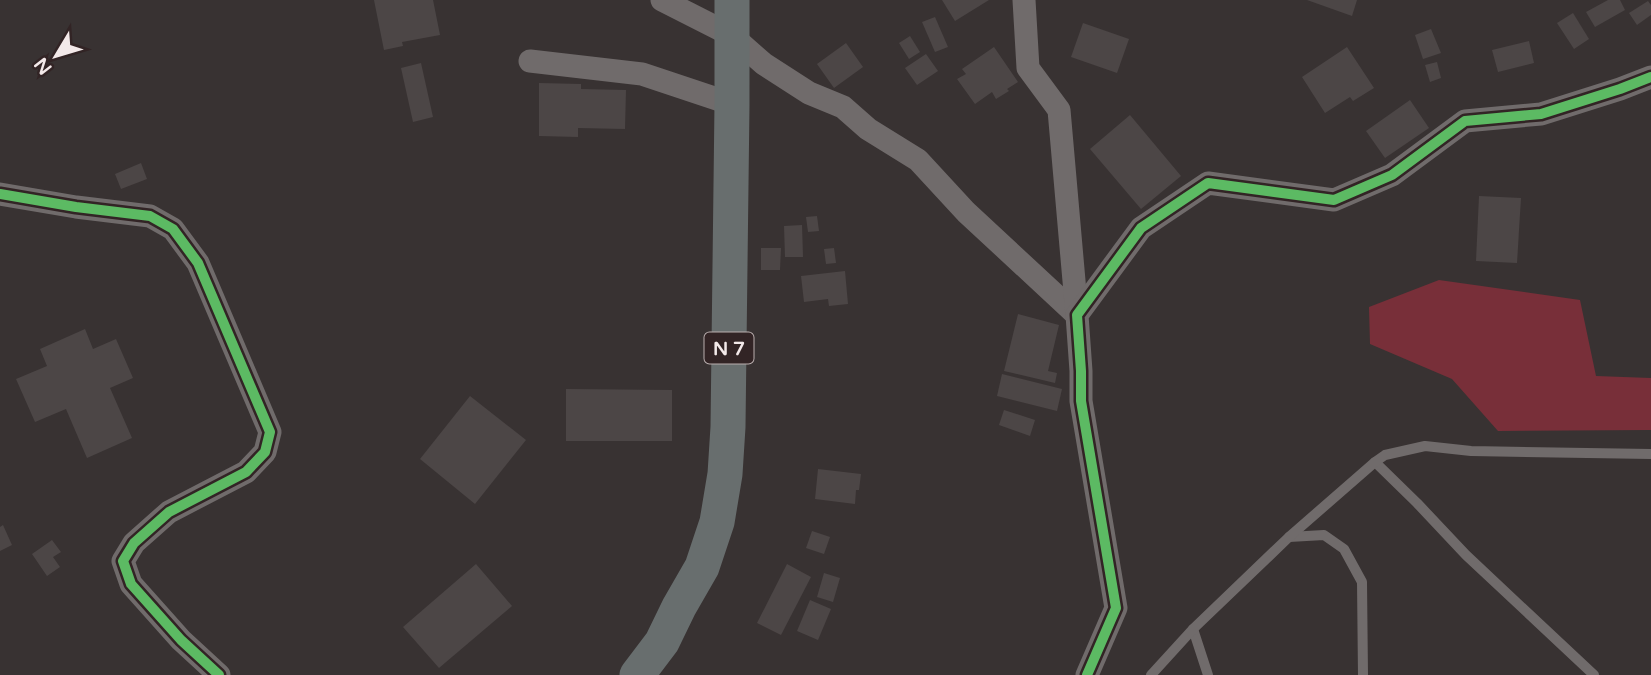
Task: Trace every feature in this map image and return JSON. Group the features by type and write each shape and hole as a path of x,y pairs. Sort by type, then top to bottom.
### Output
{"main road":[{"name":"N 7","path":"637,675 662,642 702,566 717,522 723,486 728,427 732,0"}],"street":[{"path":"662,0 731,35 764,64 809,93 843,107 868,130 918,160 967,212 1077,315"},
{"path":"1024,0 1028,68 1059,110 1077,315 1080,401 1116,608 1087,675"},
{"path":"530,61 642,74 732,104"},
{"path":"1077,315 1140,228 1208,183 1334,200 1392,175 1465,121 1541,114 1620,89 1651,76"},
{"path":"0,194 150,216 173,229 198,263 270,432 265,452 246,472 169,512 134,543 123,561 131,584 181,640 219,675"}],"lane":[{"path":"1151,675 1194,629 1289,537 1385,455 1425,446 1471,451 1651,454"},
{"path":"1375,462 1466,555 1594,675"},
{"path":"1289,537 1324,536 1344,549 1362,582 1363,675"},
{"path":"1194,629 1208,675"}],"shaded area":[{"path":"1439,280 1580,300 1596,376 1651,378 1651,430 1498,431 1452,379 1370,344 1369,307"}],"building":[{"path":"374,0 433,0 440,35 402,42 403,46 384,50"},
{"path":"942,0 989,0 955,21"},
{"path":"1307,0 1357,0 1352,16"},
{"path":"1608,0 1620,0 1625,10 1595,27 1586,12"},
{"path":"1648,1 1651,15 1637,25 1629,13"},
{"path":"1573,13 1589,39 1574,49 1557,23"},
{"path":"935,17 948,47 935,52 922,22"},
{"path":"1083,23 1129,39 1117,73 1071,57"},
{"path":"1431,29 1441,53 1423,59 1415,35"},
{"path":"910,36 920,52 909,59 899,43"},
{"path":"1529,41 1534,63 1498,72 1492,50"},
{"path":"846,43 863,67 834,88 817,64"},
{"path":"994,47 1018,82 996,99 992,92 975,104 957,79 966,74 962,69"},
{"path":"1347,47 1374,88 1353,101 1350,97 1325,113 1302,77"},
{"path":"926,54 938,71 917,85 905,68"},
{"path":"1437,62 1441,78 1430,82 1425,65"},
{"path":"421,63 433,117 413,122 401,68"},
{"path":"539,83 581,84 581,89 626,90 625,129 578,128 578,137 539,136"},
{"path":"1410,100 1429,128 1385,158 1366,131"},
{"path":"1130,115 1181,176 1141,209 1090,149"},
{"path":"141,163 147,179 121,189 115,174"},
{"path":"1479,196 1521,198 1517,263 1476,261"},
{"path":"817,216 819,231 808,232 806,217"},
{"path":"802,225 803,257 785,257 784,226"},
{"path":"761,248 781,248 780,270 761,270"},
{"path":"834,248 836,263 826,264 824,249"},
{"path":"845,271 848,304 829,306 828,299 804,302 801,276"},
{"path":"1018,314 1059,325 1048,371 1057,373 1055,383 1004,371"},
{"path":"85,329 93,349 116,339 133,378 110,388 132,438 87,458 66,409 35,422 16,379 47,366 40,349"},
{"path":"1002,374 1062,389 1057,411 997,396"},
{"path":"566,389 672,390 672,441 566,441"},
{"path":"470,396 526,440 475,504 420,459"},
{"path":"1004,410 1035,420 1030,436 999,425"},
{"path":"818,469 861,474 855,504 815,499"},
{"path":"3,525 12,545 0,551 0,527"},
{"path":"812,531 830,537 824,554 806,548"},
{"path":"52,540 61,552 53,557 60,567 47,576 32,554"},
{"path":"476,564 512,606 439,668 403,627"},
{"path":"787,564 811,577 781,635 757,623"},
{"path":"824,573 840,578 833,602 817,597"},
{"path":"810,600 831,609 818,640 797,631"}],"cycle path":[{"path":"1087,675 1116,608 1081,401 1077,315 1141,228 1208,183 1334,200 1392,175 1465,121 1541,114 1651,77"},
{"path":"0,194 150,216 173,229 198,263 270,432 265,452 246,472 169,512 134,543 123,561 131,584 181,640 219,675"}]}
